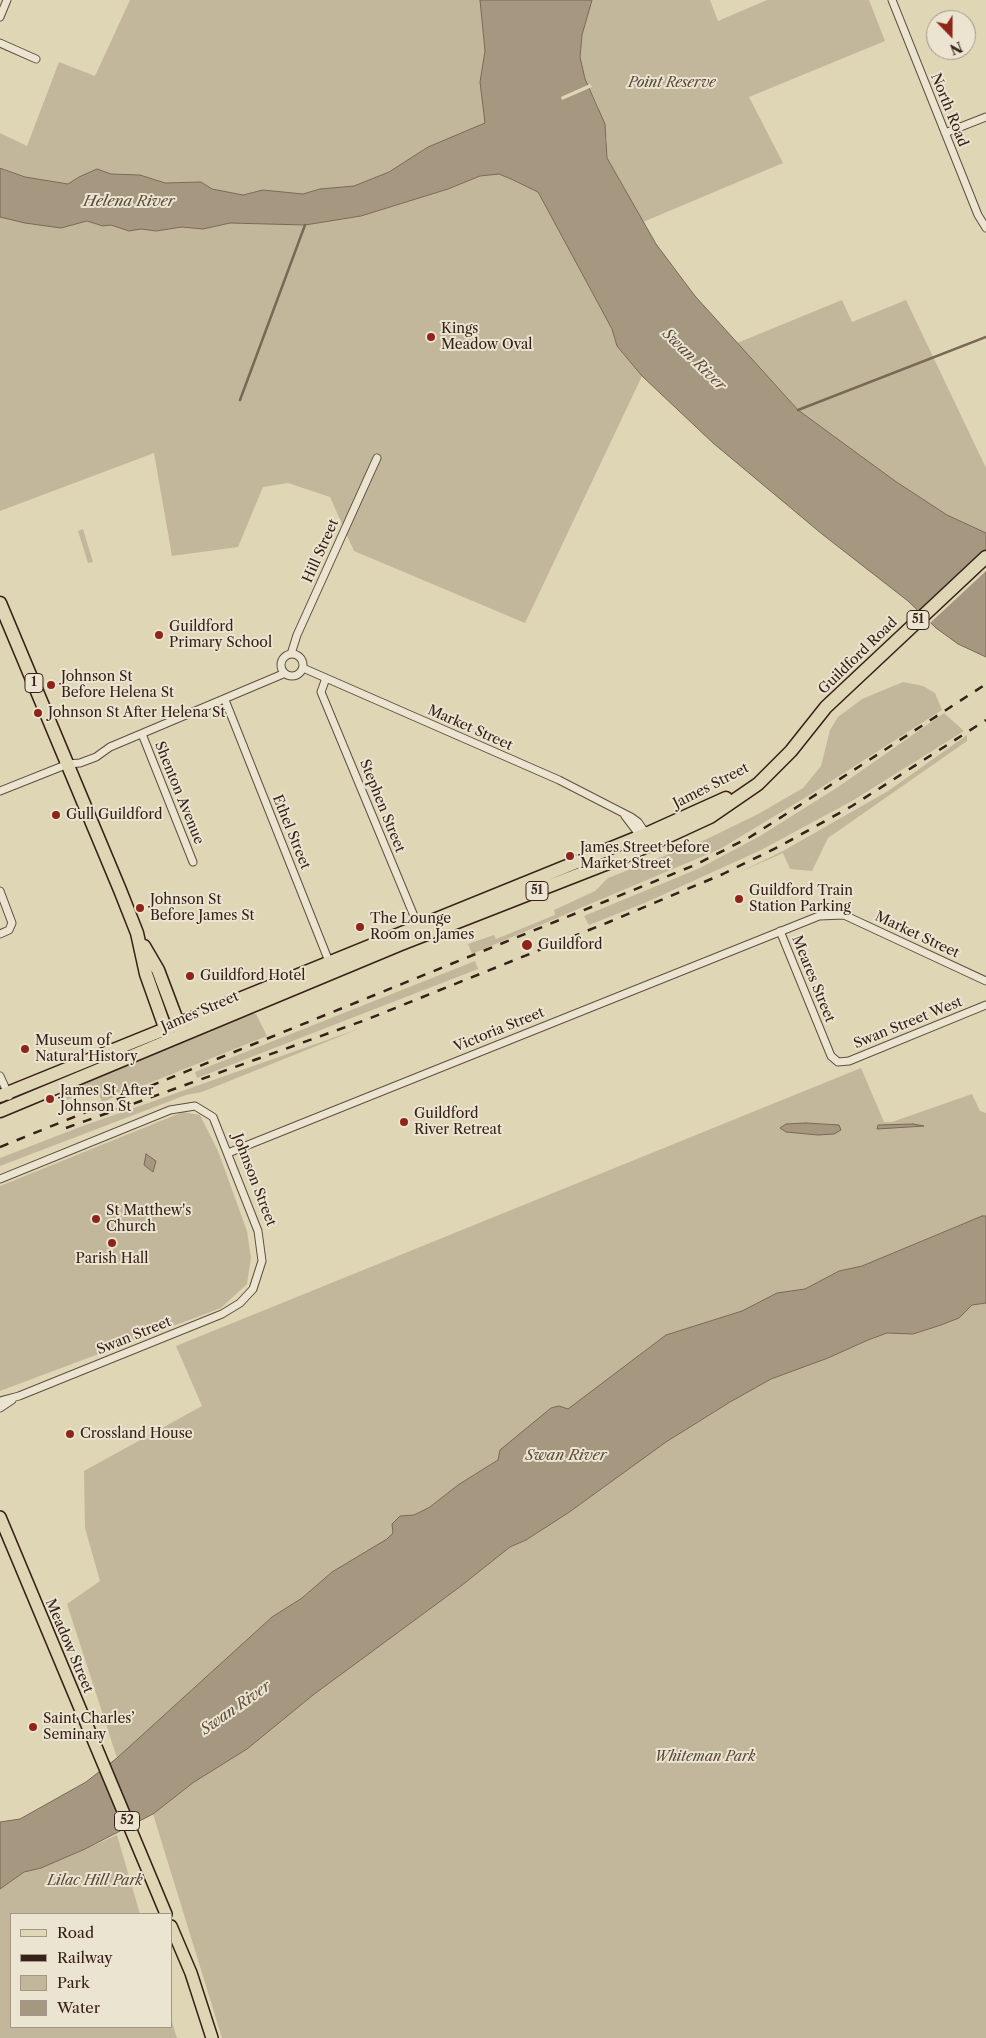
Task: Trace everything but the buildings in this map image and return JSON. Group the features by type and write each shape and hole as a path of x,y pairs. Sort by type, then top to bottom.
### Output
{"highway":[{"name":"Guildford Road","path":"779,763 826,707 851,682 986,557"},
{"name":"1","path":"0,603 137,933 158,970 181,1030"},
{"name":"James Street","path":"331,967 436,931 604,864 735,794 779,763"},
{"name":"James Street","path":"4,1094 181,1030 331,967 417,926 549,873 646,840"},
{"path":"549,873 593,859 599,860 604,864"},
{"name":"1","path":"137,933 146,974 167,1035"},
{"name":"James Street","path":"0,1111 167,1035"}],"main road":[{"name":"Meadow Street","path":"0,1517 94,1742"},
{"name":"Meadow Street","path":"0,1534 47,1648 94,1742"},
{"name":"52","path":"94,1742 166,1913"},
{"path":"172,1928 190,1973 212,2038"}],"street":[{"path":"0,17 7,0"},
{"name":"North Road","path":"892,0 978,215 986,228"},
{"path":"0,43 36,59"},
{"path":"945,133 986,116"},
{"name":"Hill Street","path":"291,654 301,626 377,458"},
{"path":"0,790 68,764 80,764 96,757 110,747 283,674 297,676 303,668 299,656 291,654 281,661 283,674"},
{"name":"Market Street","path":"303,668 558,780 625,816 646,840"},
{"name":"Stephen Street","path":"326,678 321,692 417,926"},
{"name":"Ethel Street","path":"225,700 331,967"},
{"name":"Shenton Avenue","path":"142,734 193,862"},
{"path":"0,891 12,923 9,930 0,934"},
{"name":"Market Street","path":"780,931 819,916 844,915 986,981"},
{"path":"417,926 423,931 436,931"},
{"name":"Meares Street","path":"780,931 831,1056 838,1062"},
{"name":"Victoria Street","path":"228,1153 780,931"},
{"name":"Swan Street West","path":"838,1062 849,1061 986,1005"},
{"path":"0,1076 4,1094 13,1106"},
{"name":"Johnson Street","path":"0,1180 179,1107 195,1106 214,1117 258,1230 262,1245 261,1268 252,1289"},
{"name":"Swan Street","path":"0,1401 19,1396 222,1314 240,1303 252,1289"},
{"name":"Swan Street","path":"0,1408 19,1396"}],"green space":[{"path":"130,0 480,0 485,51 480,82 486,123 428,147 389,172 354,186 321,189 303,194 263,190 243,195 212,189 201,182 165,183 140,175 111,174 97,169 68,184 25,177 0,167 0,133 27,146 59,62 95,76"},
{"name":"Point Reserve","path":"592,0 710,0 718,21 767,0 869,0 885,41 749,97 783,163 643,222 607,158 607,140 598,106 585,80 580,57 582,35"},
{"path":"499,174 538,192 612,329 617,346 642,376 525,623 354,551 330,497 288,483 263,487 238,547 172,556 154,453 0,511 0,217 61,228 87,221 103,226 111,225 129,231 141,229 156,231 182,227 203,229 230,223 305,225 361,216 448,189 480,176"},
{"path":"842,300 852,322 906,300 986,468 986,533 947,515 895,481 798,410 737,343"},
{"path":"83,529 93,562 88,563 78,531"},
{"path":"903,682 923,686 935,693 942,710 808,796 720,849 472,954 468,944 494,935 496,939 555,915 554,910 595,891 608,878 707,839 760,813 803,788 821,766 830,730 838,717 862,699"},
{"path":"944,713 964,731 852,801 761,850 647,902 589,925 584,916 700,868 760,836 838,787"},
{"path":"967,735 967,741 828,838 812,871 790,869 783,853 738,873 783,851 888,791"},
{"path":"475,961 478,969 197,1078 195,1072"},
{"path":"250,1014 256,1014 267,1036 102,1102 96,1088 67,1100 64,1092 87,1080"},
{"path":"361,1028 202,1092 186,1095 0,1166 0,1158 80,1127"},
{"path":"861,1068 884,1122 892,1122 972,1094 980,1111 986,1113 986,1216 959,1225 862,1266 839,1271 805,1289 777,1293 742,1311 666,1335 568,1410 559,1406 498,1460 458,1485 430,1507 414,1515 400,1516 393,1533 387,1539 332,1572 302,1598 272,1617 117,1758 67,1604 100,1581 85,1528 84,1471 202,1406 176,1346"},
{"path":"183,1112 200,1115 218,1151 247,1231 251,1258 247,1284 221,1308 0,1391 0,1186"},
{"name":"Whiteman Park","path":"986,1303 986,2038 222,2038 153,1814 194,1782 247,1749 313,1695 461,1586 510,1547 526,1540 568,1513 666,1442 730,1402 771,1379 828,1358 868,1340 887,1333 913,1334 941,1325 959,1318 971,1305"},
{"name":"Lilac Hill Park","path":"117,1835 140,1913 10,1913 10,2028 172,2028 172,2022 177,2038 0,2038 0,1889 24,1872 41,1868"}],"water":[{"name":"Swan River","path":"480,0 592,0 582,35 580,57 585,79 605,124 607,158 656,244 695,296 798,410 895,481 947,515 986,533 986,657 958,644 936,628 908,601 822,534 713,443 642,376 617,346 612,329 538,192 511,179 499,174 480,176 448,189 361,216 305,225 230,223 203,229 182,227 156,231 141,229 129,231 111,225 103,226 87,221 61,228 0,217 0,168 25,177 68,184 97,169 111,174 140,175 165,183 201,182 212,189 243,195 263,190 303,194 320,189 354,186 389,172 428,147 485,123 480,82 485,51"},
{"path":"786,1124 839,1125 841,1130 834,1134 818,1135 786,1132 780,1128"},
{"path":"913,1124 924,1126 877,1129 878,1125"},
{"path":"146,1154 156,1161 153,1172 144,1165"},
{"name":"Swan River","path":"986,1216 986,1303 972,1305 959,1318 913,1334 887,1333 868,1340 828,1358 771,1379 730,1402 666,1442 568,1513 526,1540 510,1547 461,1586 313,1695 247,1749 194,1782 153,1814 85,1849 41,1868 24,1872 0,1889 0,1822 20,1819 86,1782 117,1758 272,1617 302,1598 332,1572 387,1539 393,1533 392,1524 400,1516 414,1515 430,1507 458,1485 498,1460 500,1450 551,1408 559,1406 568,1409 666,1335 742,1311 777,1293 805,1289 839,1271 862,1266"}],"pier":[{"path":"590,84 592,87 562,100 561,97"},
{"path":"986,550 986,571 929,624 918,614"}],"waterway":[{"path":"240,400 305,225"},
{"path":"798,410 986,337"}],"railway":[{"path":"0,1147 695,865 750,837 986,684"},
{"path":"66,1128 368,1019 723,874 782,845 852,806 986,720"}],"place":[{"name":"Kings Meadow Oval","path":"431,337"},
{"name":"Guildford Primary School","path":"159,635"},
{"name":"Johnson St Before Helena St","path":"51,685"},
{"name":"Johnson St After Helena St","path":"38,713"},
{"name":"Gull Guildford","path":"56,815"},
{"name":"James Street before Market Street","path":"570,856"},
{"name":"Guildford Train Station Parking","path":"739,899"},
{"name":"Johnson St Before James St","path":"140,908"},
{"name":"The Lounge Room on James","path":"360,927"},
{"name":"Guildford","path":"527,945"},
{"name":"Guildford Hotel","path":"190,976"},
{"name":"Museum of Natural History","path":"25,1049"},
{"name":"James St After Johnson St","path":"50,1099"},
{"name":"Guildford River Retreat","path":"404,1122"},
{"name":"St Matthew's Church","path":"96,1219"},
{"name":"Parish Hall","path":"112,1243"},
{"name":"Crossland House","path":"70,1434"},
{"name":"Saint Charles’ Seminary","path":"33,1727"}],"water label":[{"name":"Helena River","path":"129,202"}]}
